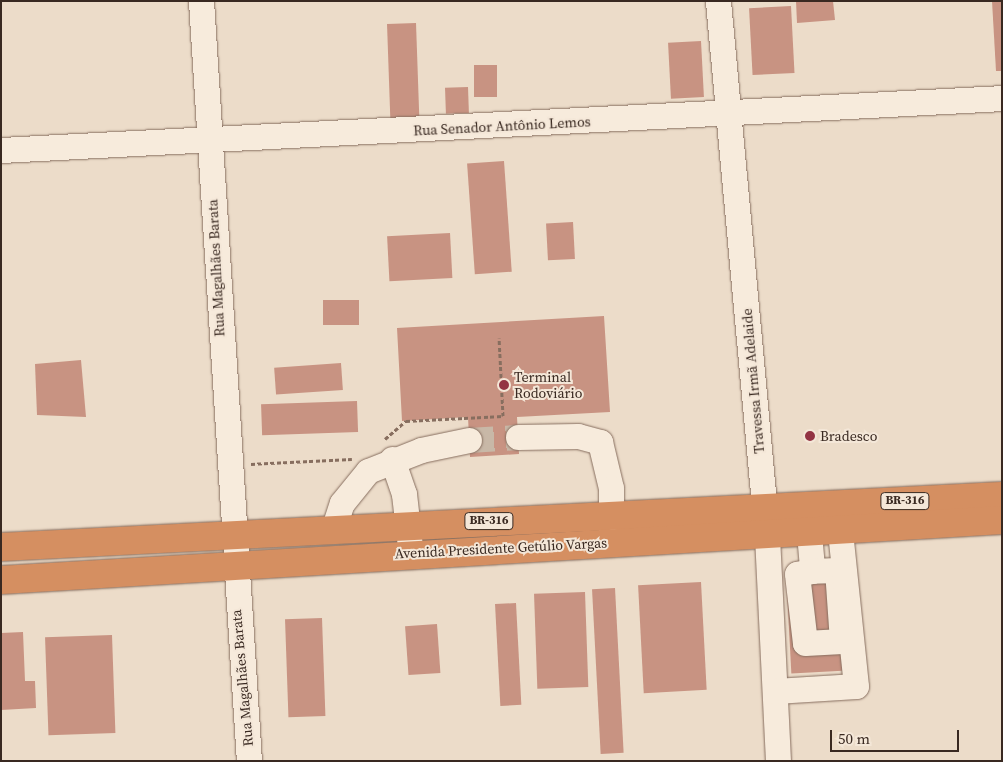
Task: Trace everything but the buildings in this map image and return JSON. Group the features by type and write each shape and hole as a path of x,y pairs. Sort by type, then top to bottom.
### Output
{"highway":[{"name":"Avenida Presidente Getúlio Vargas","path":"1,548 408,525 611,501 765,508 1002,496"},
{"name":"Avenida Presidente Getúlio Vargas","path":"1,580 234,566 410,552 768,536 1002,520"}],"street":[{"name":"Rua Magalhães Barata","path":"201,1 232,535 249,761"},
{"name":"Travessa Irmã Adelaide","path":"718,1 768,536 778,761"},
{"name":"Rua Senador Antônio Lemos","path":"1,150 209,142 1002,98"},
{"path":"518,437 597,439 611,501 612,543"},
{"path":"333,530 354,486 384,453 469,440"},
{"path":"384,453 404,494 410,552"},
{"path":"775,692 856,686 840,531"},
{"path":"809,533 812,571"}],"path":[{"path":"384,453 406,421 502,416 498,338"},
{"path":"228,465 357,458"}],"tunnel":[{"path":"469,440 518,437"}],"place":[{"name":"Terminal Rodoviário","path":"504,385"},
{"name":"Bradesco","path":"810,436"}]}
